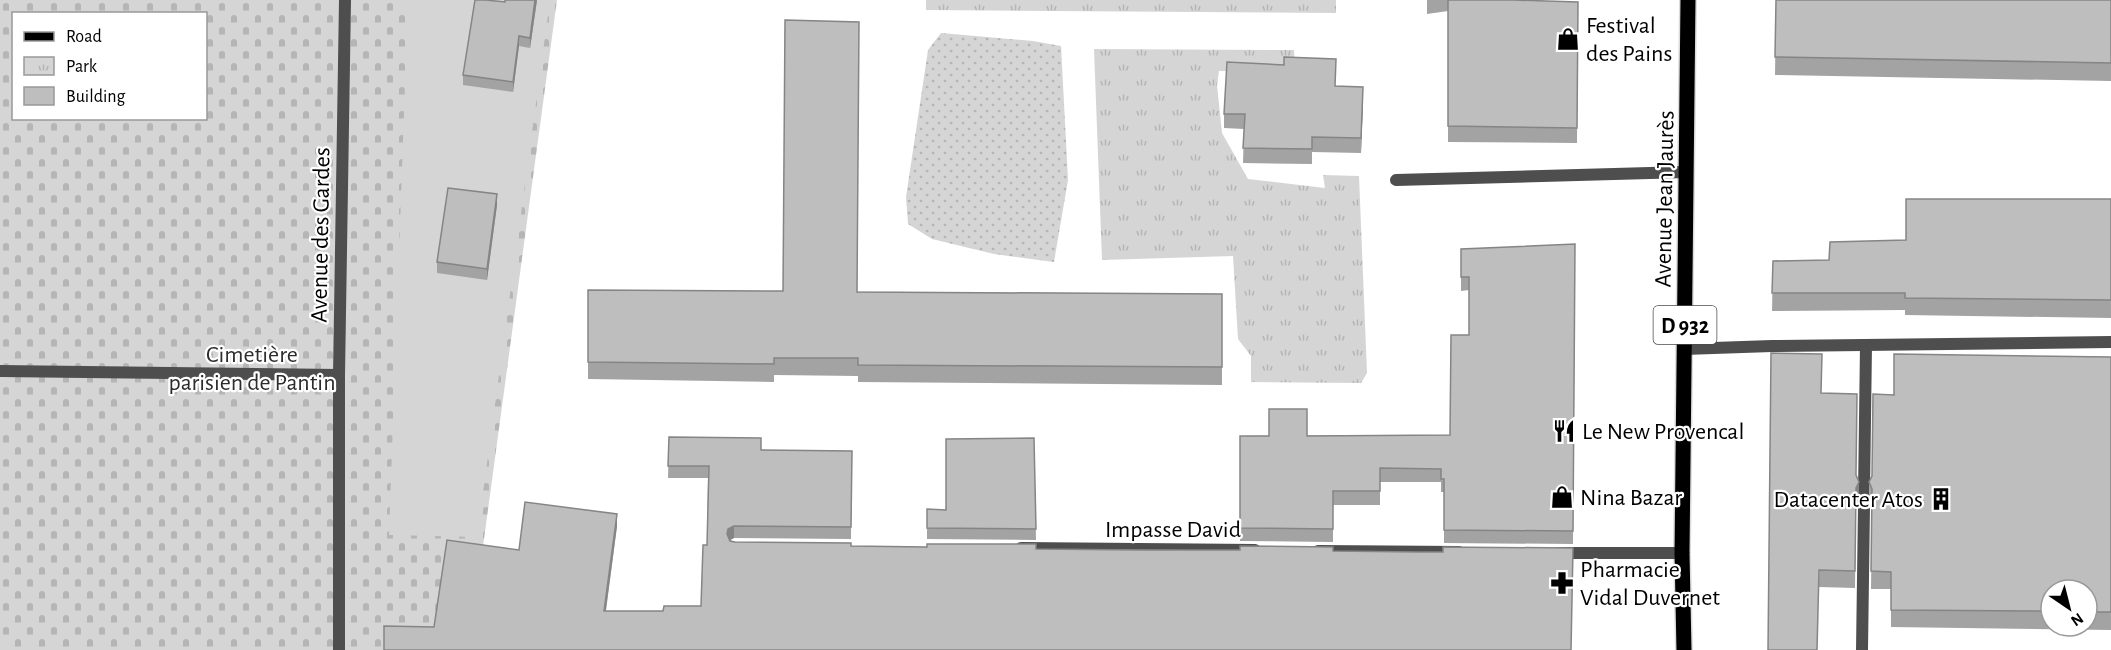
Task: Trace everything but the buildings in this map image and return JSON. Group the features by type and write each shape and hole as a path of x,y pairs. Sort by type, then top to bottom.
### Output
{"main road":[{"name":"Avenue Jean Jaurès","path":"1684,650 1682,553 1688,0"}],"lane":[{"name":"Avenue des Gardes","path":"339,650 339,375 345,0"},
{"path":"1396,180 1686,172"},
{"path":"1684,350 2111,342"},
{"path":"1864,493 1866,345"},
{"path":"0,371 339,375"},
{"path":"1862,650 1864,506"},
{"name":"Impasse David","path":"1010,548 1273,550"},
{"path":"1309,551 1477,552"},
{"path":"1548,553 1682,553"}],"green space":[{"name":"Cimetière parisien de Pantin","path":"0,0 557,0 469,650 0,650"},
{"path":"408,0 550,0 477,537 389,535"},
{"path":"926,0 1336,0 1336,13 926,10"},
{"path":"941,33 1033,41 1061,46 1068,180 1054,262 994,254 932,239 908,224 906,197 928,50"},
{"path":"1094,49 1294,50 1295,72 1219,71 1217,85 1222,133 1248,179 1325,188 1323,175 1359,176 1367,373 1361,383 1251,382 1251,356 1238,339 1233,256 1102,260"}],"place":[{"name":"Festival des Pains","path":"1568,39"},
{"name":"Le New Provencal","path":"1564,431"},
{"name":"Nina Bazar","path":"1562,497"},
{"name":"Datacenter Atos","path":"1941,499"},
{"name":"Pharmacie Vidal Duvernet","path":"1562,583"}]}
